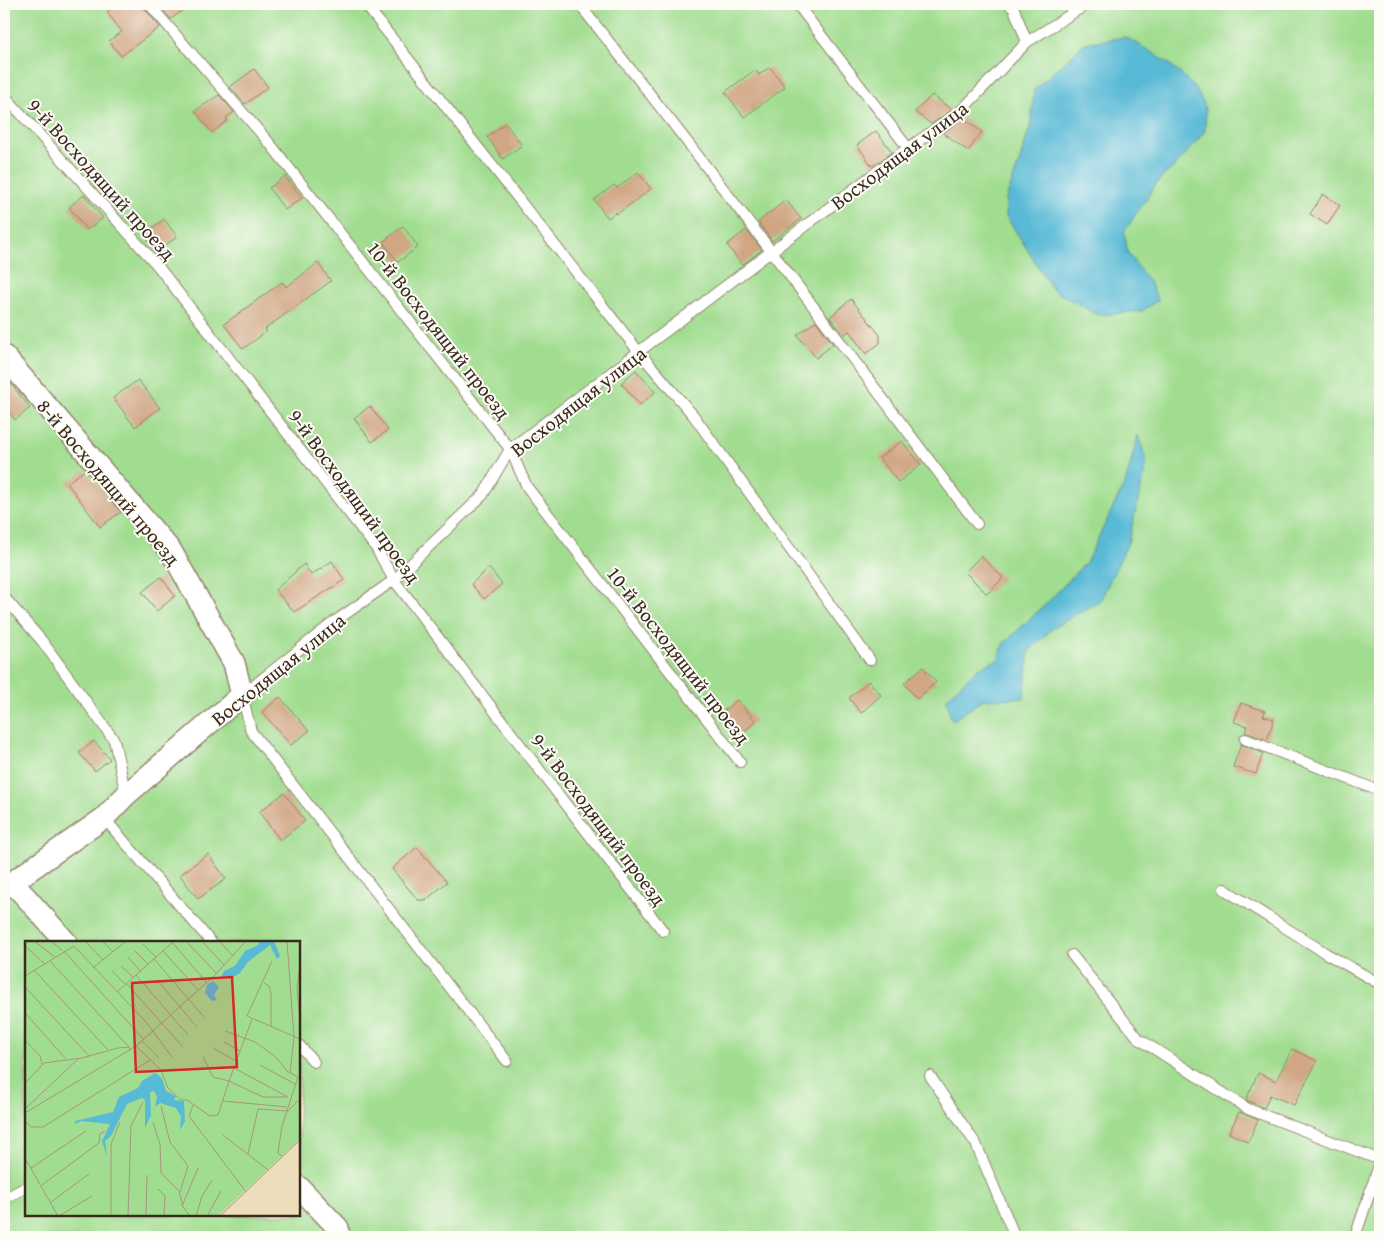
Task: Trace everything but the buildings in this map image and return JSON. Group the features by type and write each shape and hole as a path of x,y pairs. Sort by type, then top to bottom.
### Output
{"street":[{"name":"8-й Восходящий проезд","path":"4,356 171,551 234,663 242,695"},
{"name":"Восходящая улица","path":"8,886 104,818 126,795 242,695"},
{"path":"8,886 65,941"},
{"path":"300,1188 338,1228 339,1237"}],"lane":[{"name":"10-й Восходящий проезд","path":"149,4 271,145 510,450 527,487 740,762"},
{"path":"366,4 639,352 693,415 870,660"},
{"path":"578,4 772,251 977,524"},
{"path":"797,4 908,148"},
{"path":"1010,4 1014,9 1027,42"},
{"name":"Восходящая улица","path":"242,695 334,622 394,580 483,495 510,450 908,148 958,114 1027,42 1087,4"},
{"name":"9-й Восходящий проезд","path":"4,95 157,265 376,548 394,580 663,931"},
{"path":"4,597 42,641 114,740 126,795"},
{"path":"242,695 251,731 507,1061"},
{"path":"1245,739 1380,792"},
{"path":"104,818 209,941"},
{"path":"1224,889 1327,954 1380,984"},
{"path":"1072,956 1139,1039 1248,1109 1380,1161 1355,1237"},
{"path":"300,1046 314,1062"},
{"path":"930,1076 976,1144 1015,1237"},
{"path":"4,1199 25,1188"}],"green space":[{"path":"4,4 1380,4 1380,1237 4,1237"}],"water":[{"path":"1125,37 1168,63 1187,80 1204,103 1205,131 1180,161 1158,181 1124,232 1128,253 1151,285 1158,300 1142,311 1098,315 1053,290 1006,216 1006,199 1031,124 1034,90 1085,43"},
{"path":"1138,435 1147,463 1128,543 1100,601 1053,628 1029,651 1024,698 984,699 952,721 946,699 978,668 999,659 1003,644 1046,604 1087,561 1126,481"}]}
